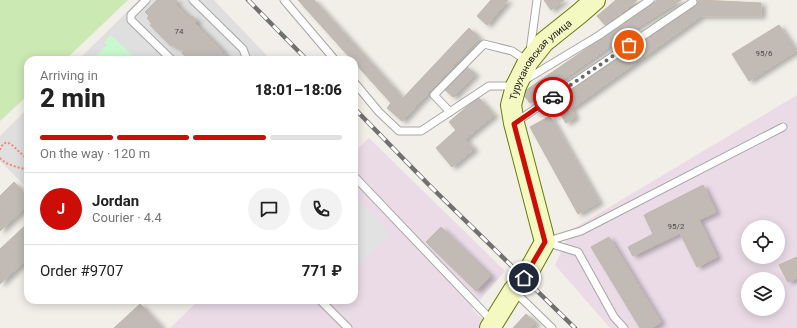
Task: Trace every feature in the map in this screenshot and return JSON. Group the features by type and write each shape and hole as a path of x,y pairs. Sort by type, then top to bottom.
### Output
{"street":[{"name":"Турухановская улица","path":"545,242 514,124 511,106 516,86 528,62 544,42 595,0"},
{"path":"492,325 513,291 524,278 545,242"}],"lane":[{"path":"146,0 131,15 131,20 168,56"},
{"path":"193,0 243,49 246,56"},
{"path":"284,0 332,56"},
{"path":"450,112 434,95 484,44 512,51 528,62 537,0"},
{"path":"358,87 379,112 399,131 421,131 489,86 516,86 598,36 650,0"},
{"path":"514,124 693,2"},
{"path":"545,242 581,231 783,127"},
{"path":"358,180 492,325"},
{"path":"545,242 578,252 614,317 624,328"},
{"path":"513,291 552,328"},
{"path":"324,304 348,328"}],"path":[{"path":"0,150 5,142 9,142 24,156"},
{"path":"0,158 7,164 24,169"}],"shaded area":[{"path":"139,0 214,0 267,56 82,56"},
{"path":"797,95 797,328 610,328 555,265 571,230"},
{"path":"24,112 24,185 0,161 0,136"},
{"path":"369,138 505,271 472,309 486,322 481,328 170,328 195,304 358,304 358,148"},
{"path":"358,199 391,234 359,265 358,264"}],"green space":[{"path":"0,0 128,0 69,56 24,56 24,99 0,121"},
{"path":"111,35 133,56 96,56 107,45 104,42"}],"building":[{"path":"157,0 176,0 177,1 175,3 190,18 192,16 197,21 195,23 222,50 222,53 225,54 225,56 185,56 182,53 184,51 179,47 177,49 173,44 171,46 150,25 152,24 147,18 149,16 145,12"},
{"path":"298,0 314,0 403,98 469,28 479,38 402,121 387,108 391,103 358,66 358,56 348,56"},
{"path":"491,0 508,0 487,25 477,16"},
{"path":"544,0 564,0 551,10"},
{"path":"616,0 637,0 606,26 597,16"},
{"path":"657,0 681,0 631,31 530,103 522,93"},
{"path":"699,0 761,3 761,16 701,16 571,109 575,117 566,123 554,103"},
{"path":"779,25 796,51 749,81 732,54"},
{"path":"466,66 475,74 453,97 444,89"},
{"path":"478,97 494,115 465,139 474,149 452,167 436,148 456,130 449,122"},
{"path":"550,116 599,202 578,214 530,127"},
{"path":"14,182 24,193 24,209 0,231 0,196"},
{"path":"703,185 716,212 699,220 717,257 697,267 680,233 633,256 628,247 653,234 644,215"},
{"path":"24,227 24,262 0,284 0,249"},
{"path":"441,227 491,276 476,291 426,242"},
{"path":"609,237 661,322 652,328 640,328 591,247"},
{"path":"797,257 797,278 788,282 785,276 785,272 783,272 779,265 785,264 785,262"},
{"path":"140,304 161,326 160,328 114,328"},
{"path":"526,314 536,323 531,328 513,328"}],"railway":[{"path":"248,0 303,56"},
{"path":"358,112 429,185 575,328"}],"way so far":[{"path":"553,97 629,45"}],"route":[{"path":"524,278 545,242 514,124 553,97"}]}
